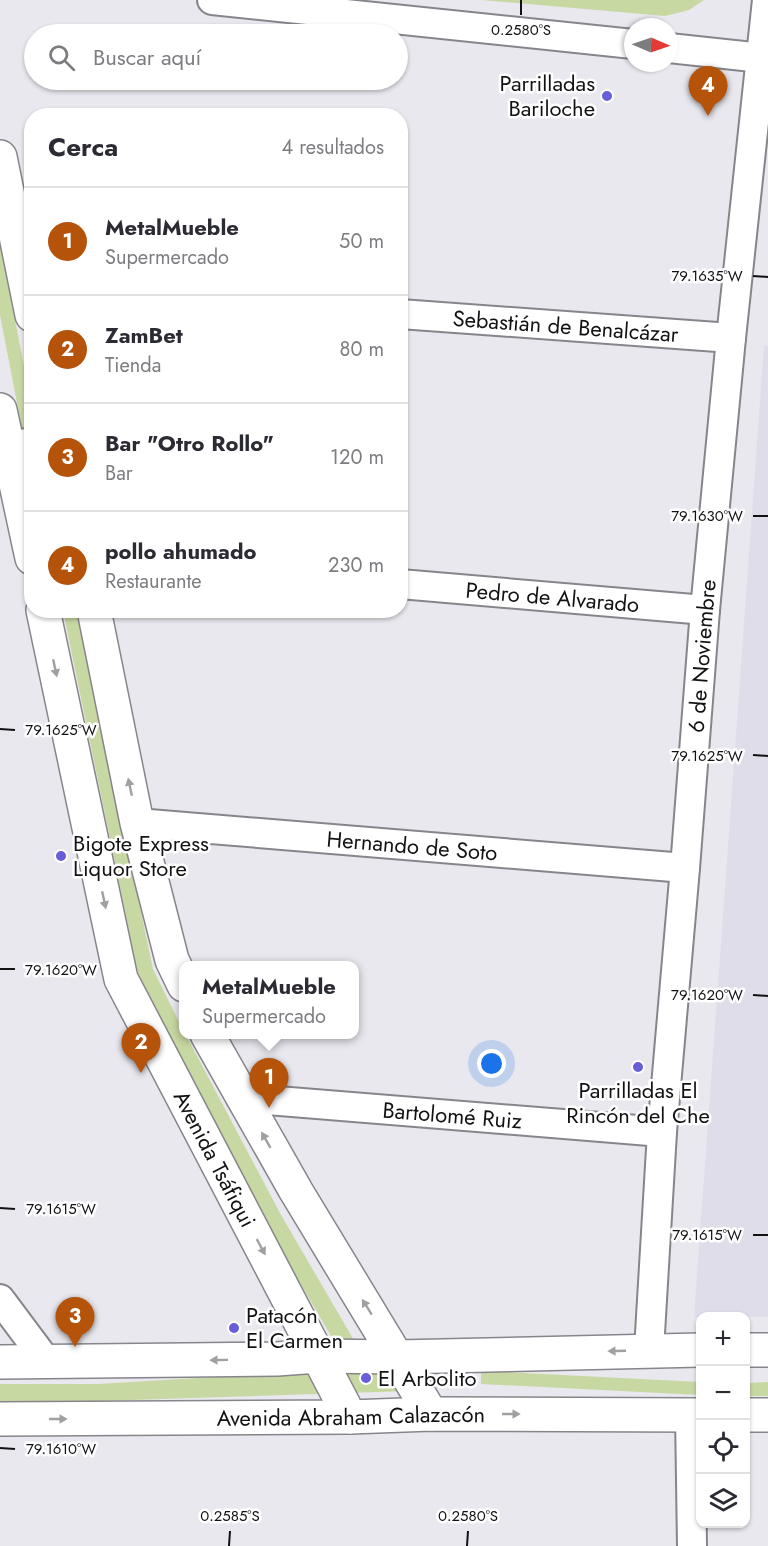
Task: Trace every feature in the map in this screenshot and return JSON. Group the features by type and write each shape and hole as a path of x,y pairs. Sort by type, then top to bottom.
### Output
{"main road":[{"path":"0,157 24,267"},
{"path":"0,410 13,445 24,510"},
{"name":"Avenida Tsáfiqui","path":"45,618 121,979 350,1417"},
{"path":"96,618 137,823 172,960 179,976"},
{"path":"209,1039 241,1098 431,1414"},
{"path":"0,1362 277,1359 318,1356 398,1357 696,1350"},
{"path":"750,1350 768,1350"},
{"name":"Avenida Abraham Calazacón","path":"0,1419 350,1417 431,1414 695,1414"},
{"path":"750,1415 768,1414"}],"street":[{"path":"212,0 624,43"},
{"name":"6 de Noviembre","path":"649,1350 662,1132 705,610 730,338 767,0"},
{"path":"678,49 762,58"},
{"name":"Sebastián de Benalcázar","path":"408,315 730,338"},
{"name":"Pedro de Alvarado","path":"408,585 705,610"},
{"name":"Hernando de Soto","path":"137,823 685,868"},
{"name":"Bartolomé Ruiz","path":"241,1098 662,1132"},
{"path":"0,1299 47,1362"},
{"path":"692,1546 695,1414"}],"shaded area":[{"path":"764,346 768,346 768,1317 750,1317 750,1312 696,1312 696,1317 694,1317"}],"green space":[{"path":"481,0 704,0 689,10 665,16"},
{"path":"0,243 24,366 23,434 0,315"},
{"path":"64,618 79,618 153,969 179,1022 179,1039 188,1039 281,1215 355,1342 335,1343 264,1221 138,974"},
{"path":"401,1366 409,1391 0,1402 0,1384 98,1384"},
{"path":"481,1371 696,1382 696,1395 481,1384"},
{"path":"768,1382 768,1396 750,1396 750,1383"}],"place":[{"name":"Parrilladas Bariloche","path":"607,96"},
{"name":"pollo ahumado","path":"708,116"},
{"name":"Bigote Express Liquor Store","path":"61,856"},
{"name":"Parrilladas El Rincón del Che","path":"638,1067"},
{"name":"ZamBet","path":"141,1073"},
{"name":"MetalMueble","path":"269,1108"},
{"name":"Patacón El Carmen","path":"234,1328"},
{"name":"Bar \"Otro Rollo\"","path":"75,1347"},
{"name":"El Arbolito","path":"366,1378"}]}
